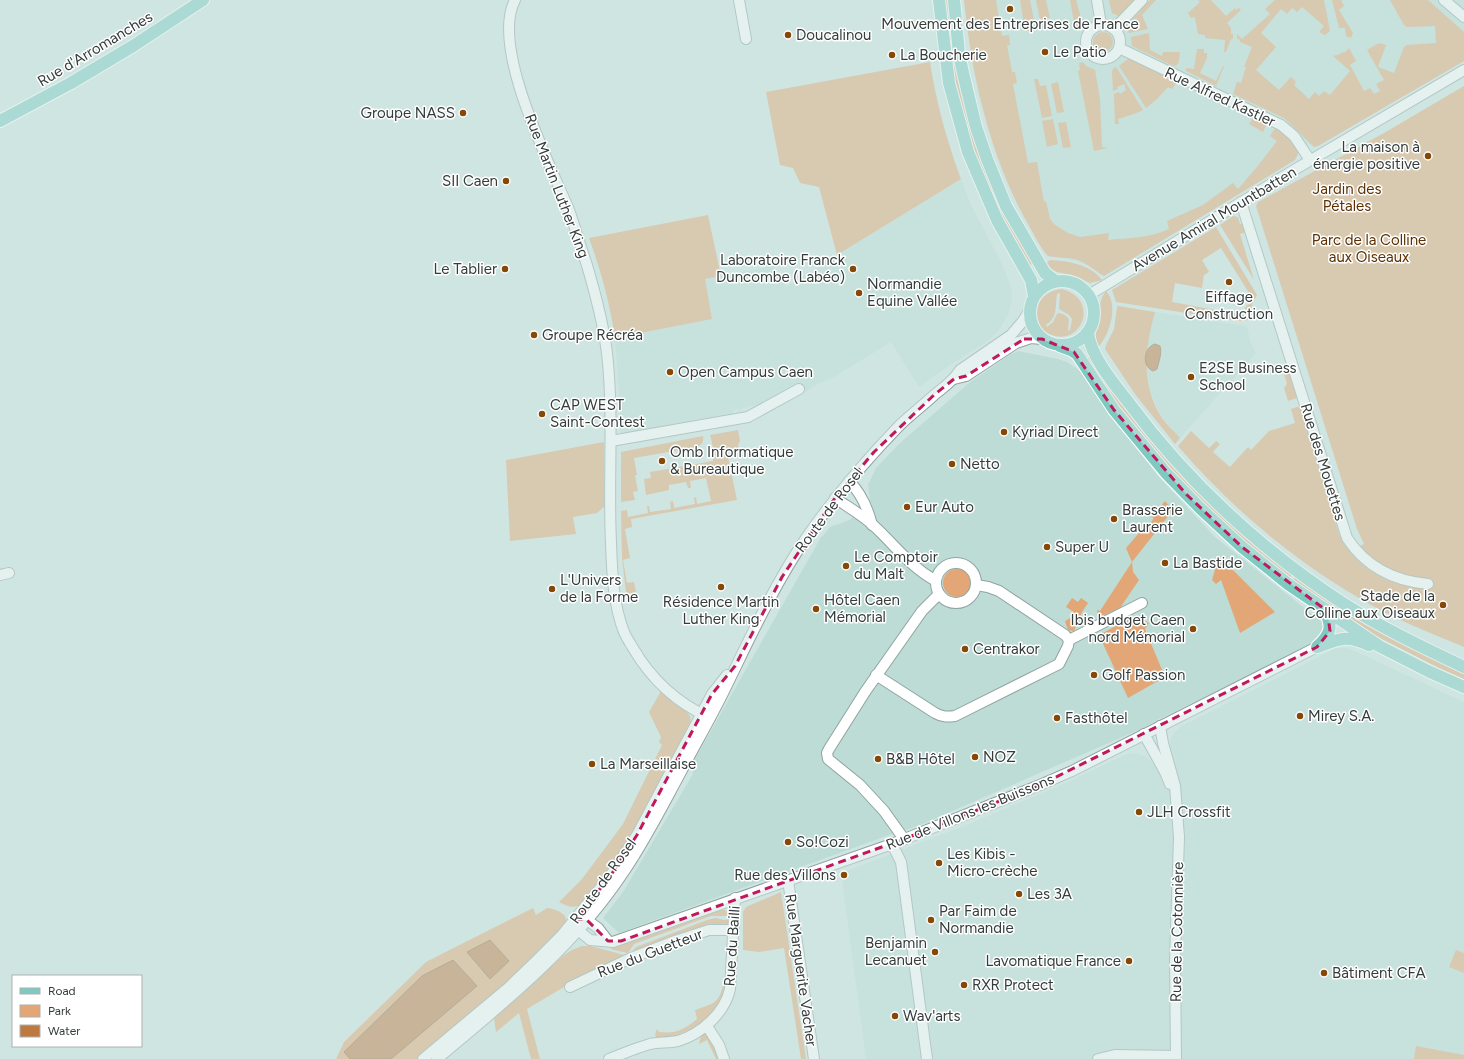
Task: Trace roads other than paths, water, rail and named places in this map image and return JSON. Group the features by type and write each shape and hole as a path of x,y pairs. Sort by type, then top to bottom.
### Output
{"main road":[{"name":"Rue d'Arromanches","path":"0,120 71,84 133,46 203,0"},
{"path":"939,0 949,82 966,146 989,203 1031,280 1034,296"},
{"path":"954,0 958,46 963,73 976,127 987,159 1006,206 1045,273 1055,281"},
{"path":"1060,346 1072,344 1088,333 1092,326 1094,314 1093,302 1085,290 1074,283 1062,280 1043,286 1034,296 1030,310 1030,318 1036,333 1042,339 1051,344 1071,350 1077,354 1110,405 1166,473 1200,508 1258,560 1323,608 1379,646 1425,670 1464,687"},
{"path":"1088,333 1090,346 1101,364 1147,428 1205,492 1261,542 1297,571 1342,602 1397,634 1464,667"},
{"path":"1317,647 1330,631 1329,621 1323,608"},
{"path":"1317,647 1350,638 1356,639 1369,646 1379,646"}],"street":[{"name":"Rue Martin Luther King","path":"516,0 511,11 509,32 516,70 533,124 572,219 594,290 607,352 611,441 610,522 612,574 617,607 624,632 637,655 656,680 689,707 705,716"},
{"path":"739,0 746,38"},
{"path":"1096,0 1101,25"},
{"path":"1114,29 1142,0"},
{"path":"1444,0 1464,17"},
{"path":"1101,25 1110,26 1114,29 1120,38 1118,48 1113,55 1105,59 1095,57 1091,54 1088,49 1086,39 1091,30 1101,25"},
{"name":"Rue Alfred Kastler","path":"1118,48 1281,125 1294,136 1310,160"},
{"name":"Avenue Amiral Mountbatten","path":"1089,295 1310,160 1464,70"},
{"name":"Rue des Mouettes","path":"1241,202 1347,538 1353,548 1376,568 1397,578 1416,583 1428,584"},
{"name":"Route de Rosel","path":"426,1058 508,988 562,935 611,875 637,835 735,666 782,577 806,539 835,498 874,452 901,425 954,379 960,370 1011,335 1030,310"},
{"name":"Route de Rosel","path":"954,379 966,376 1016,343 1031,338 1042,339"},
{"path":"611,441 748,417 799,389"},
{"path":"849,481 854,486 865,506 872,524"},
{"path":"835,498 872,524 913,566 936,581"},
{"path":"950,563 960,563 970,568 974,573 976,578 976,586 972,596 960,603 953,603 946,601 939,594 936,589 936,581 939,571 942,568 950,563"},
{"path":"876,675 935,714 941,716 955,716 1059,664 1068,646 1069,640 1065,635 999,591 988,587 976,586"},
{"path":"904,839 884,811 860,785 828,759 827,753 876,675 922,611 939,594"},
{"path":"1069,640 1142,603"},
{"name":"Rue de Villons les Buissons","path":"578,930 590,940 599,942 620,941 735,898 892,844 1056,778 1317,647"},
{"name":"Route de Rosel","path":"437,1059 491,1015 531,979 587,920 622,875 646,838 705,716"},
{"name":"Rue de la Cotonnière","path":"1160,726 1163,743 1175,786 1179,837 1175,960 1176,1058"},
{"name":"Rue de la Cotonnière","path":"1144,734 1165,772 1177,805"},
{"path":"892,844 901,862 927,1059"},
{"name":"Rue Marguerite Vacher","path":"788,880 814,1059"},
{"name":"Rue du Bailli","path":"609,1059 651,1044 667,1043 699,1032 707,1026 725,1004 728,997 734,930 735,898"},
{"path":"578,930 576,919 587,920 598,928 608,941"},
{"name":"Rue du Guetteur","path":"570,987 631,958 675,941 710,930 734,930"},
{"path":"707,1026 719,1045 724,1059"},
{"path":"1098,1059 1115,1055 1176,1058"}],"water":[{"path":"1155,344 1160,346 1161,349 1157,369 1153,371 1149,369 1145,361 1145,357 1148,349"},
{"path":"490,940 509,961 490,979 467,952"},
{"path":"453,960 477,986 391,1059 350,1059 344,1052 422,976"}],"place":[{"name":"Mouvement des Entreprises de France","path":"1010,9"},
{"name":"Doucalinou","path":"788,35"},
{"name":"Le Patio","path":"1045,52"},
{"name":"La Boucherie","path":"892,55"},
{"name":"Groupe NASS","path":"463,113"},
{"name":"La maison à énergie positive","path":"1428,156"},
{"name":"SII Caen","path":"506,181"},
{"name":"Le Tablier","path":"505,269"},
{"name":"Laboratoire Franck Duncombe (Labéo)","path":"853,269"},
{"name":"Eiffage Construction","path":"1229,282"},
{"name":"Normandie Equine Vallée","path":"859,293"},
{"name":"Groupe Récréa","path":"534,335"},
{"name":"Open Campus Caen","path":"670,372"},
{"name":"E2SE Business School","path":"1191,377"},
{"name":"CAP WEST Saint-Contest","path":"542,414"},
{"name":"Kyriad Direct","path":"1004,432"},
{"name":"Omb Informatique & Bureautique","path":"662,461"},
{"name":"Netto","path":"952,464"},
{"name":"Eur Auto","path":"907,507"},
{"name":"Brasserie Laurent","path":"1114,519"},
{"name":"Super U","path":"1047,547"},
{"name":"La Bastide","path":"1165,563"},
{"name":"Le Comptoir du Malt","path":"846,566"},
{"name":"Résidence Martin Luther King","path":"721,587"},
{"name":"L'Univers de la Forme","path":"552,589"},
{"name":"Stade de la Colline aux Oiseaux","path":"1443,605"},
{"name":"Hôtel Caen Mémorial","path":"816,609"},
{"name":"Ibis budget Caen nord Mémorial","path":"1193,629"},
{"name":"Centrakor","path":"965,649"},
{"name":"Golf Passion","path":"1094,675"},
{"name":"Mirey S.A.","path":"1300,716"},
{"name":"Fasthôtel","path":"1057,718"},
{"name":"NOZ","path":"975,757"},
{"name":"B&B Hôtel","path":"878,759"},
{"name":"La Marseillaise","path":"592,764"},
{"name":"JLH Crossfit","path":"1139,812"},
{"name":"So!Cozi","path":"788,842"},
{"name":"Les Kibis - Micro-crèche","path":"939,863"},
{"name":"Rue des Villons","path":"844,875"},
{"name":"Les 3A","path":"1019,894"},
{"name":"Par Faim de Normandie","path":"931,920"},
{"name":"Benjamin Lecanuet","path":"935,952"},
{"name":"Lavomatique France","path":"1129,961"},
{"name":"Bâtiment CFA","path":"1324,973"},
{"name":"RXR Protect","path":"964,985"},
{"name":"Wav'arts","path":"895,1016"}],"park label":[{"name":"Jardin des Pétales","path":"1347,198"},
{"name":"Parc de la Colline aux Oiseaux","path":"1369,248"}]}
